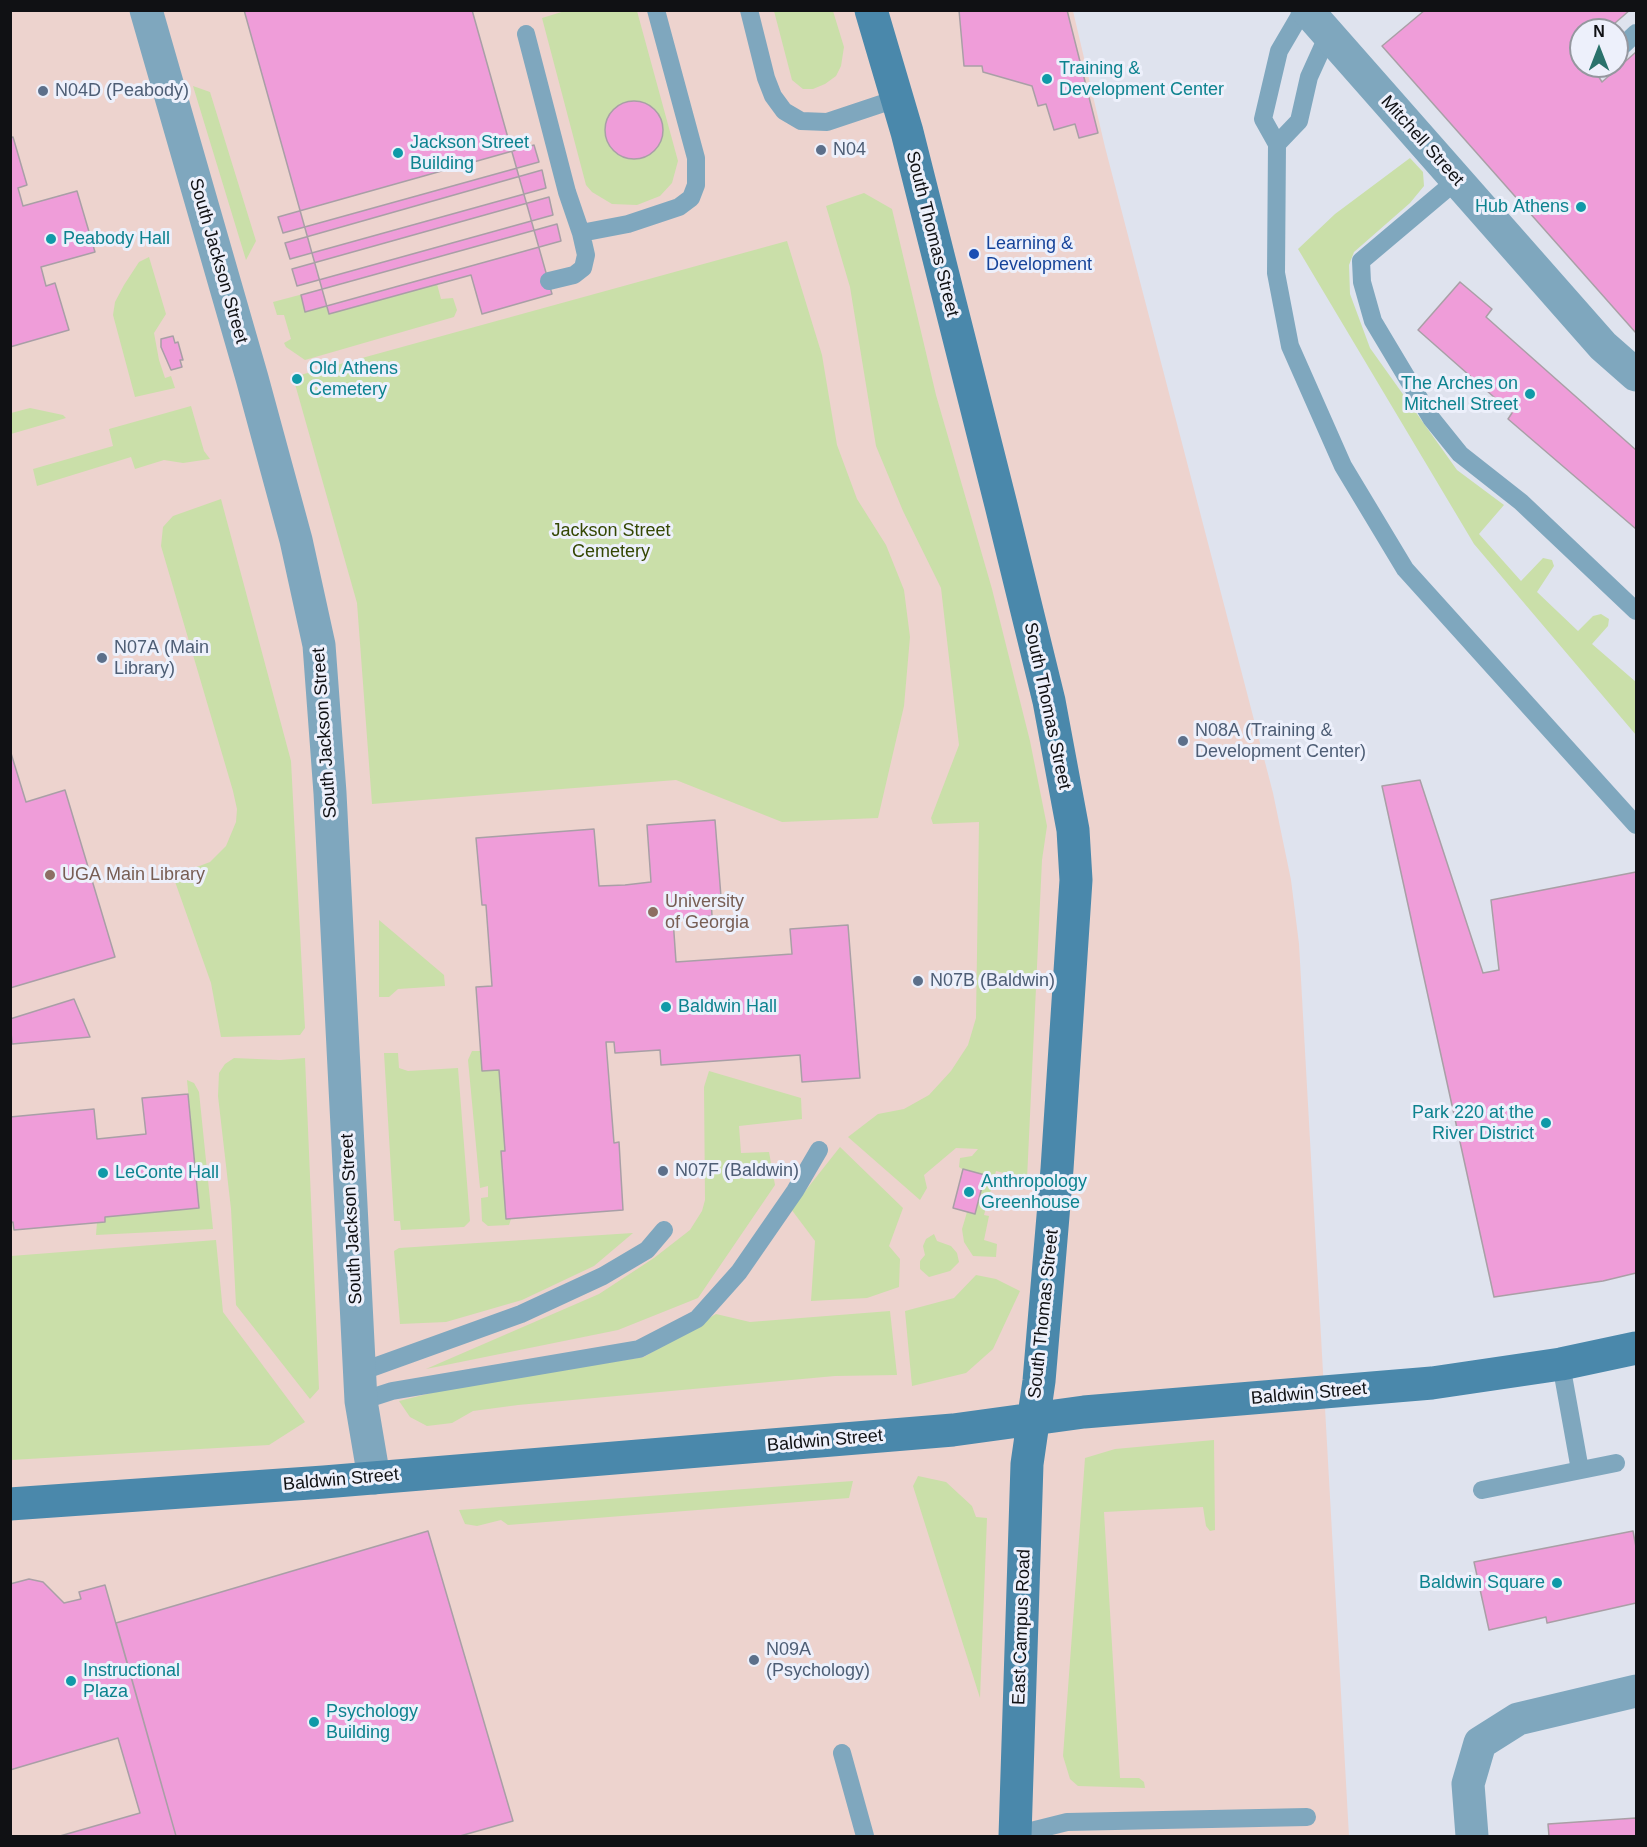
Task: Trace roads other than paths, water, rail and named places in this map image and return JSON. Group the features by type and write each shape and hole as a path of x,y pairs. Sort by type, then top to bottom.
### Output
{"main road":[{"name":"South Thomas Street","path":"870,10 896,99 1049,701 1074,830 1076,880 1057,1169 1039,1382 1033,1419"},
{"name":"Baldwin Street","path":"10,1504 374,1478 953,1430 1084,1412 1432,1383 1561,1364 1636,1348"},
{"name":"East Campus Road","path":"1014,1836 1027,1464 1033,1419"}],"street":[{"name":"South Jackson Street","path":"146,10 252,378 296,540 319,645 330,793 361,1387 374,1478"},
{"name":"Mitchell Street","path":"1305,10 1603,346 1636,375"},
{"path":"1472,1836 1468,1784 1480,1743 1518,1719 1636,1690"}],"lane":[{"path":"581,233 628,224 679,207 691,198 696,185 696,158 656,10"},
{"path":"749,10 766,78 773,96 784,111 801,121 827,122 896,99"},
{"path":"1305,10 1279,51 1263,119 1277,144 1276,273 1290,346 1343,466 1406,569 1636,825"},
{"path":"526,34 567,192 586,255 583,268 574,275 549,281"},
{"path":"1277,144 1299,121 1309,77 1328,35"},
{"path":"1457,180 1361,261 1362,282 1373,321 1431,418 1460,453 1521,502 1636,611"},
{"path":"361,1387 392,1391 639,1349 697,1319 739,1272 795,1191 819,1150"},
{"path":"361,1387 593,1281 647,1250 664,1230"},
{"path":"1561,1364 1580,1470"},
{"path":"1482,1490 1616,1463"},
{"path":"842,1753 865,1836"},
{"path":"1014,1836 1067,1822 1307,1817"}],"place":[{"name":"Training & Development Center","path":"1047,79"},
{"name":"N04D (Peabody)","path":"43,91"},
{"name":"N04","path":"821,150"},
{"name":"Jackson Street Building","path":"398,153"},
{"name":"Hub Athens","path":"1581,207"},
{"name":"Peabody Hall","path":"51,239"},
{"name":"Learning & Development","path":"974,254"},
{"name":"Old Athens Cemetery","path":"297,379"},
{"name":"The Arches on Mitchell Street","path":"1530,394"},
{"name":"N07A (Main Library)","path":"102,658"},
{"name":"N08A (Training & Development Center)","path":"1183,741"},
{"name":"UGA Main Library","path":"50,875"},
{"name":"University of Georgia","path":"653,912"},
{"name":"N07B (Baldwin)","path":"918,981"},
{"name":"Baldwin Hall","path":"666,1007"},
{"name":"Park 220 at the River District","path":"1546,1123"},
{"name":"N07F (Baldwin)","path":"663,1171"},
{"name":"LeConte Hall","path":"103,1173"},
{"name":"Anthropology Greenhouse","path":"969,1192"},
{"name":"Baldwin Square","path":"1557,1583"},
{"name":"N09A (Psychology)","path":"754,1660"},
{"name":"Instructional Plaza","path":"71,1681"},
{"name":"Psychology Building","path":"314,1722"}],"park label":[{"name":"Jackson Street Cemetery","path":"611,541"}]}
